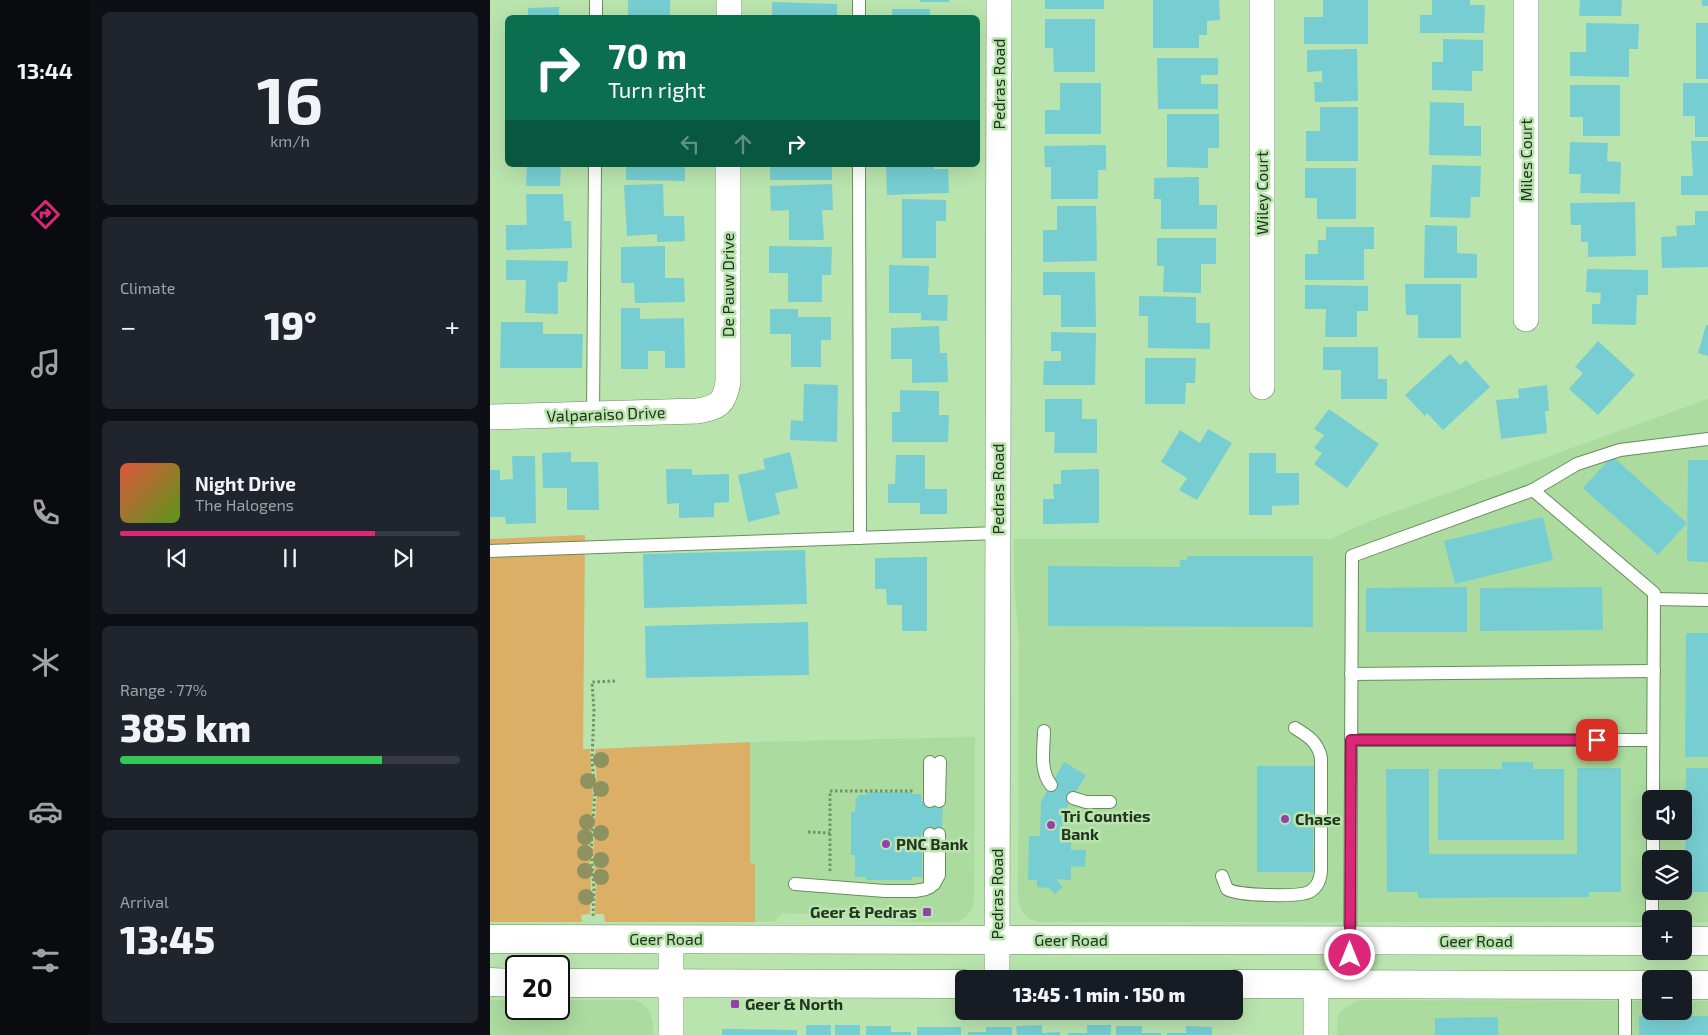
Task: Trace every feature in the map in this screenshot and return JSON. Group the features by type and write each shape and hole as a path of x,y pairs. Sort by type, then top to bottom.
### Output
{"main road":[{"name":"Geer Road","path":"490,939 1642,941"},
{"path":"1692,941 1708,941"},
{"path":"490,982 505,982"},
{"path":"570,983 955,984"},
{"path":"1243,984 1638,985"},
{"path":"1692,985 1708,985"}],"street":[{"path":"728,0 728,15"},
{"name":"Pedras Road","path":"997,970 999,0"},
{"name":"Wiley Court","path":"1262,0 1262,387"},
{"name":"Miles Court","path":"1526,0 1526,319"},
{"name":"De Pauw Drive","path":"721,404 726,394 728,382 728,167"},
{"name":"Valparaiso Drive","path":"490,417 697,411 721,404"},
{"path":"671,1035 672,940"},
{"path":"1316,984 1316,1035"}],"lane":[{"path":"596,0 596,15"},
{"path":"859,0 859,15"},
{"path":"593,415 595,167"},
{"path":"859,167 860,538"},
{"path":"1350,984 1352,556 1534,490 1577,464 1620,450 1708,438"},
{"path":"1534,490 1654,593 1653,790"},
{"path":"490,551 998,533"},
{"path":"1654,600 1708,600"},
{"path":"1351,674 1654,671"},
{"path":"1222,876 1227,889 1240,894 1300,894 1313,890 1319,882 1321,872 1321,758 1315,743 1295,728"},
{"path":"1044,731 1045,775 1051,785"},
{"path":"1351,740 1653,740"},
{"path":"930,798 935,762"},
{"path":"1073,798 1086,802 1110,802"},
{"path":"795,884 885,891 915,891 930,887 939,876 934,834"},
{"path":"1625,1035 1638,985"}],"path":[{"path":"592,918 594,890 591,852 595,792 592,760 594,710 592,682 616,681"},
{"path":"830,872 830,791 930,798"},
{"path":"808,832 830,833"}],"shaded area":[{"path":"1708,399 1708,922 1692,922 1692,910 1642,910 1642,922 1040,922 1029,919 1023,913 1018,896 1019,640 1014,582 1014,539 1331,539 1367,522"},
{"path":"585,535 583,749 590,749 593,798 589,847 590,914 581,915 582,922 490,922 490,539"},
{"path":"975,737 974,900 972,909 967,916 958,922 902,922 859,916 782,913 775,921 755,922 755,864 750,864 750,742"},
{"path":"750,742 750,863 755,864 755,922 605,922 604,914 595,914 596,885 593,853 597,792 595,749"},
{"path":"490,1000 505,1000 505,1020 570,1020 570,1000 635,1000 642,1003 649,1011 653,1022 653,1035 490,1035"},
{"path":"1359,1000 1642,1001 1642,1020 1692,1020 1692,1001 1708,1001 1708,1035 1337,1035 1338,1016 1343,1009"}],"building":[{"path":"628,0 670,0 670,15 628,15"},
{"path":"920,0 949,0 949,2 920,2"},
{"path":"1045,0 1104,0 1104,9 1045,9"},
{"path":"1153,0 1219,0 1220,20 1207,21 1207,35 1199,35 1199,48 1153,48"},
{"path":"1323,0 1368,0 1368,44 1304,44 1304,17 1323,17"},
{"path":"1432,0 1470,0 1470,5 1485,5 1484,33 1420,33 1420,15 1432,15"},
{"path":"1580,0 1622,0 1621,16 1579,16"},
{"path":"1702,0 1708,0 1708,6 1702,6"},
{"path":"772,2 837,4 837,15 772,15"},
{"path":"559,7 559,15 528,15 528,8"},
{"path":"892,9 930,9 930,15 892,15"},
{"path":"1045,19 1095,19 1095,72 1054,72 1053,48 1045,48"},
{"path":"1586,23 1639,24 1638,49 1629,49 1629,77 1570,76 1570,52 1586,52"},
{"path":"1696,23 1708,23 1708,79 1696,79"},
{"path":"1443,39 1483,40 1483,71 1472,71 1472,91 1432,90 1432,62 1443,62"},
{"path":"1357,49 1358,101 1315,102 1314,82 1322,82 1322,71 1307,72 1307,50"},
{"path":"1157,58 1218,58 1218,75 1201,75 1201,84 1218,84 1218,109 1158,109"},
{"path":"1060,83 1101,83 1101,134 1045,134 1045,110 1060,110"},
{"path":"1683,83 1708,83 1708,137 1695,137 1695,116 1683,116"},
{"path":"1570,85 1620,85 1620,136 1583,136 1583,117 1570,117"},
{"path":"1430,102 1464,103 1464,126 1481,126 1481,156 1429,155"},
{"path":"1320,107 1358,107 1358,161 1306,161 1306,131 1320,131"},
{"path":"1167,114 1219,114 1219,148 1208,148 1208,168 1167,167"},
{"path":"1691,141 1708,141 1708,195 1681,195 1681,176 1693,176"},
{"path":"1570,142 1608,143 1607,161 1621,162 1620,194 1580,193 1581,174 1569,174"},
{"path":"1106,145 1106,170 1098,170 1098,199 1051,199 1051,167 1045,167 1044,146"},
{"path":"1432,165 1481,166 1480,197 1471,197 1470,218 1430,217"},
{"path":"527,167 561,167 560,186 526,186"},
{"path":"626,167 685,167 685,181 626,180"},
{"path":"770,167 832,167 832,180 770,180"},
{"path":"886,167 934,167 934,169 948,169 949,193 887,195"},
{"path":"1305,168 1356,168 1356,219 1317,219 1317,198 1305,198"},
{"path":"1199,177 1199,205 1217,205 1217,229 1161,229 1161,199 1154,199 1154,178"},
{"path":"663,184 664,216 684,216 685,241 657,242 657,234 627,236 624,185"},
{"path":"832,184 833,210 822,210 824,240 789,240 789,210 771,211 770,186"},
{"path":"526,194 563,194 564,221 571,221 572,248 506,250 506,225 527,225"},
{"path":"902,199 946,200 946,221 936,221 936,258 902,258"},
{"path":"1635,202 1636,256 1588,257 1588,242 1581,242 1581,225 1571,225 1570,203"},
{"path":"1057,206 1096,206 1097,261 1043,262 1043,230 1057,230"},
{"path":"1695,211 1708,211 1708,267 1662,268 1661,237 1677,236 1676,226 1695,225"},
{"path":"1425,225 1457,226 1457,253 1477,254 1477,278 1424,278"},
{"path":"1326,227 1374,227 1374,249 1364,249 1364,280 1305,280 1305,254 1318,254 1318,240 1326,240"},
{"path":"1157,238 1216,238 1216,264 1201,264 1201,293 1163,292 1164,266 1157,266"},
{"path":"665,246 665,278 684,278 685,302 635,303 634,283 621,283 621,247"},
{"path":"769,246 832,247 831,275 822,275 822,302 788,302 788,273 769,273"},
{"path":"506,260 568,261 567,282 558,282 558,314 525,313 526,280 506,280"},
{"path":"889,265 929,266 928,295 948,295 947,321 921,320 921,313 889,313"},
{"path":"1587,269 1648,270 1648,295 1637,295 1636,325 1592,324 1592,304 1600,304 1601,293 1586,292"},
{"path":"1043,272 1095,272 1096,327 1061,327 1061,295 1043,295"},
{"path":"1405,284 1461,284 1461,338 1418,338 1418,315 1406,315"},
{"path":"1305,285 1368,286 1368,311 1357,311 1357,337 1325,337 1326,309 1305,309"},
{"path":"1139,296 1196,297 1196,323 1210,323 1210,349 1148,348 1148,316 1139,316"},
{"path":"621,308 640,308 640,319 684,318 685,368 665,368 665,351 648,351 648,369 621,369"},
{"path":"770,309 798,309 798,317 831,317 831,340 821,340 821,367 791,367 791,334 770,334"},
{"path":"501,322 543,322 543,334 583,334 582,368 500,368"},
{"path":"1706,325 1708,325 1708,356 1698,353"},
{"path":"939,326 940,353 947,353 948,382 912,383 912,359 891,359 891,328"},
{"path":"1051,332 1096,333 1095,385 1043,385 1044,361 1061,361 1061,351 1051,351"},
{"path":"1598,341 1635,375 1598,415 1569,389 1583,373 1575,367"},
{"path":"1323,347 1378,347 1378,379 1387,379 1387,399 1341,399 1341,370 1323,370"},
{"path":"1450,354 1460,365 1466,360 1490,387 1443,430 1427,413 1425,416 1405,395"},
{"path":"1145,358 1196,358 1195,383 1186,383 1185,404 1145,404"},
{"path":"804,384 838,385 837,442 790,440 791,420 803,421"},
{"path":"1547,385 1549,411 1545,411 1547,433 1501,439 1496,400 1519,398 1518,389"},
{"path":"900,390 939,391 939,415 949,415 948,442 892,442 892,412 900,412"},
{"path":"1045,399 1082,399 1082,419 1097,419 1097,453 1054,453 1055,432 1045,432"},
{"path":"1329,409 1379,444 1347,488 1314,464 1322,453 1314,448 1324,435 1314,429"},
{"path":"1208,429 1232,443 1197,500 1179,490 1187,478 1161,462 1180,430 1200,443"},
{"path":"571,452 571,462 598,462 599,510 567,510 567,488 543,488 542,453"},
{"path":"790,452 798,488 775,493 780,514 748,522 738,475 765,469 763,459"},
{"path":"1249,453 1276,453 1276,473 1299,473 1299,505 1272,506 1272,515 1249,515"},
{"path":"896,455 925,455 925,489 947,489 947,514 920,514 920,503 888,503 888,484 895,484"},
{"path":"512,456 535,456 536,523 506,524 505,517 490,517 490,470 500,470 500,480 513,479"},
{"path":"1612,456 1687,523 1658,555 1583,488"},
{"path":"1688,460 1708,460 1708,562 1687,561"},
{"path":"666,469 692,469 692,475 729,474 729,502 714,503 714,517 679,518 679,503 667,504"},
{"path":"1099,469 1099,523 1043,524 1043,499 1054,499 1053,484 1061,484 1061,470"},
{"path":"1543,517 1553,560 1455,584 1444,541"},
{"path":"805,550 807,604 644,608 643,554"},
{"path":"1187,556 1313,556 1313,627 1048,626 1048,566 1180,567 1180,560 1187,560"},
{"path":"927,557 927,631 902,631 902,605 887,605 886,589 875,589 875,558"},
{"path":"1467,587 1467,632 1366,632 1366,588"},
{"path":"1602,587 1603,630 1480,631 1480,588"},
{"path":"808,622 809,675 646,678 645,626"},
{"path":"1686,633 1708,633 1708,757 1685,757"},
{"name":"Tri Counties Bank","path":"1064,762 1086,775 1063,814 1062,836 1071,836 1071,850 1086,850 1085,867 1071,866 1071,880 1056,879 1063,887 1055,894 1049,888 1037,887 1037,880 1028,880 1029,836 1040,836 1041,802"},
{"path":"1502,762 1533,762 1533,769 1564,769 1564,840 1438,840 1438,769 1502,769"},
{"name":"Chase","path":"1257,766 1314,766 1313,872 1257,872"},
{"path":"1577,768 1621,768 1621,892 1589,892 1589,897 1418,898 1418,892 1387,892 1386,769 1429,769 1429,854 1577,854"},
{"path":"1686,768 1708,768 1708,892 1692,892 1692,850 1685,850 1685,840 1692,840 1692,790 1686,790"},
{"name":"PNC Bank","path":"867,792 912,792 912,794 921,794 921,801 943,801 942,834 922,834 922,877 912,877 912,880 866,880 866,877 855,877 855,855 851,855 851,812 855,812 858,795 867,795"},
{"path":"1639,1016 1642,1016 1642,1020 1692,1020 1692,1016 1708,1016 1708,1035 1639,1035"},
{"path":"1498,1017 1498,1035 1435,1035 1435,1018"},
{"path":"806,1025 831,1025 831,1035 806,1035"},
{"path":"835,1025 860,1025 860,1035 835,1035"},
{"path":"1042,1025 1042,1033 1060,1032 1060,1035 1017,1035 1016,1026"},
{"path":"1087,1025 1111,1025 1111,1035 1068,1035 1068,1033 1087,1033"},
{"path":"866,1026 891,1026 891,1032 911,1032 911,1035 866,1035"},
{"path":"1116,1026 1142,1026 1142,1033 1161,1033 1161,1035 1116,1035"},
{"path":"1186,1026 1212,1027 1212,1035 1167,1035 1167,1033 1186,1033"},
{"path":"917,1027 961,1027 961,1035 917,1035"},
{"path":"986,1027 1012,1027 1012,1035 968,1035 968,1032 986,1032"},
{"path":"722,1029 797,1030 797,1035 722,1035"}],"place":[{"name":"Chase","path":"1285,819"},
{"name":"Tri Counties Bank","path":"1051,825"},
{"name":"PNC Bank","path":"886,844"},
{"name":"Geer & Pedras","path":"927,912"},
{"name":"Geer & North","path":"735,1004"}],"route":[{"path":"1350,955 1351,740 1597,740"}]}
